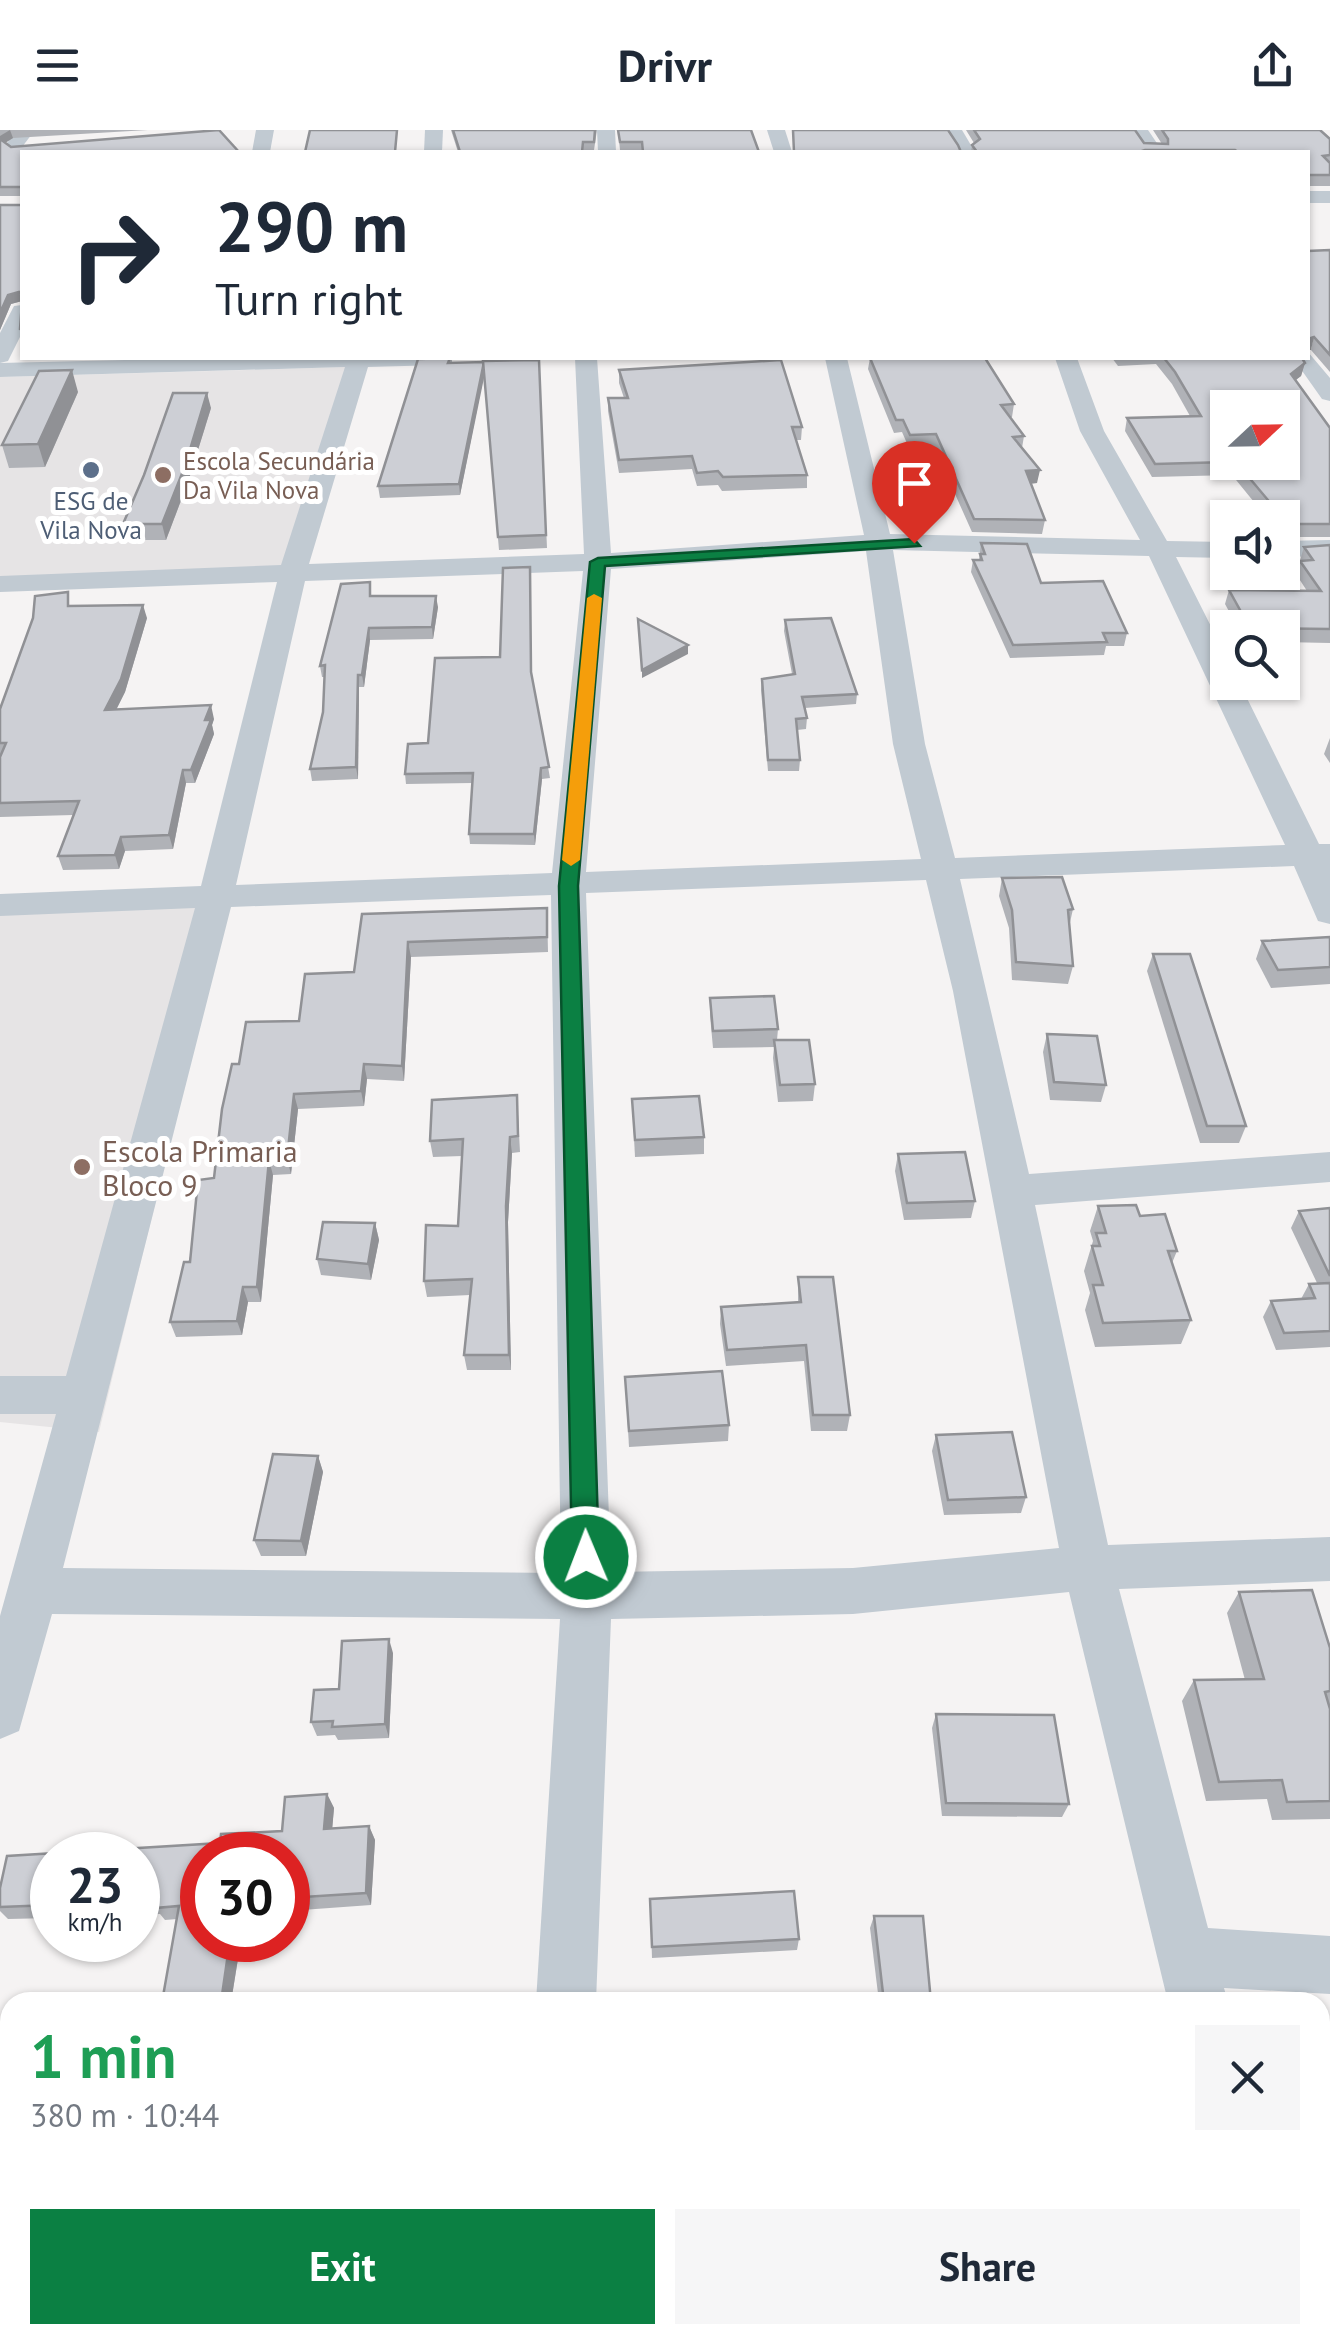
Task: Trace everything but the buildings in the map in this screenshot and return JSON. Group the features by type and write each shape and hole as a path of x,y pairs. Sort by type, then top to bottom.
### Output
{"street":[{"path":"0,164 24,141"},
{"path":"0,356 20,316"},
{"path":"0,370 208,360"},
{"path":"0,1713 217,893 293,572 359,360"},
{"path":"567,1992 587,1596 568,886 598,562 586,360"},
{"path":"836,360 879,542 906,726 1012,1191 1088,1568 1192,1979 1330,1965"},
{"path":"1067,360 1092,431 1160,551 1318,853 1330,913"},
{"path":"1305,360 1330,394"},
{"path":"2,588 293,572 598,562 879,542 1210,550"},
{"path":"1300,549 1330,548"},
{"path":"0,905 217,893 568,886 941,872 1318,853"},
{"path":"1012,1191 1330,1167"},
{"path":"0,1395 84,1396"},
{"path":"34,1591 587,1596 853,1591 1088,1568 1330,1559"}],"shaded area":[{"name":"Escola Secundária Da Vila Nova","path":"348,367 306,573 0,579 0,377"},
{"name":"Escola Primaria Bloco 9","path":"230,899 99,1432 0,1422 0,912"}],"slow traffic":[{"path":"571,860 594,598"}],"place":[{"name":"ESG de Vila Nova","path":"91,470"},
{"name":"Escola Secundária Da Vila Nova","path":"163,475"},
{"name":"Escola Primaria Bloco 9","path":"82,1167"}],"route":[{"path":"586,1557 568,886 598,562 879,542 914,543"}]}
